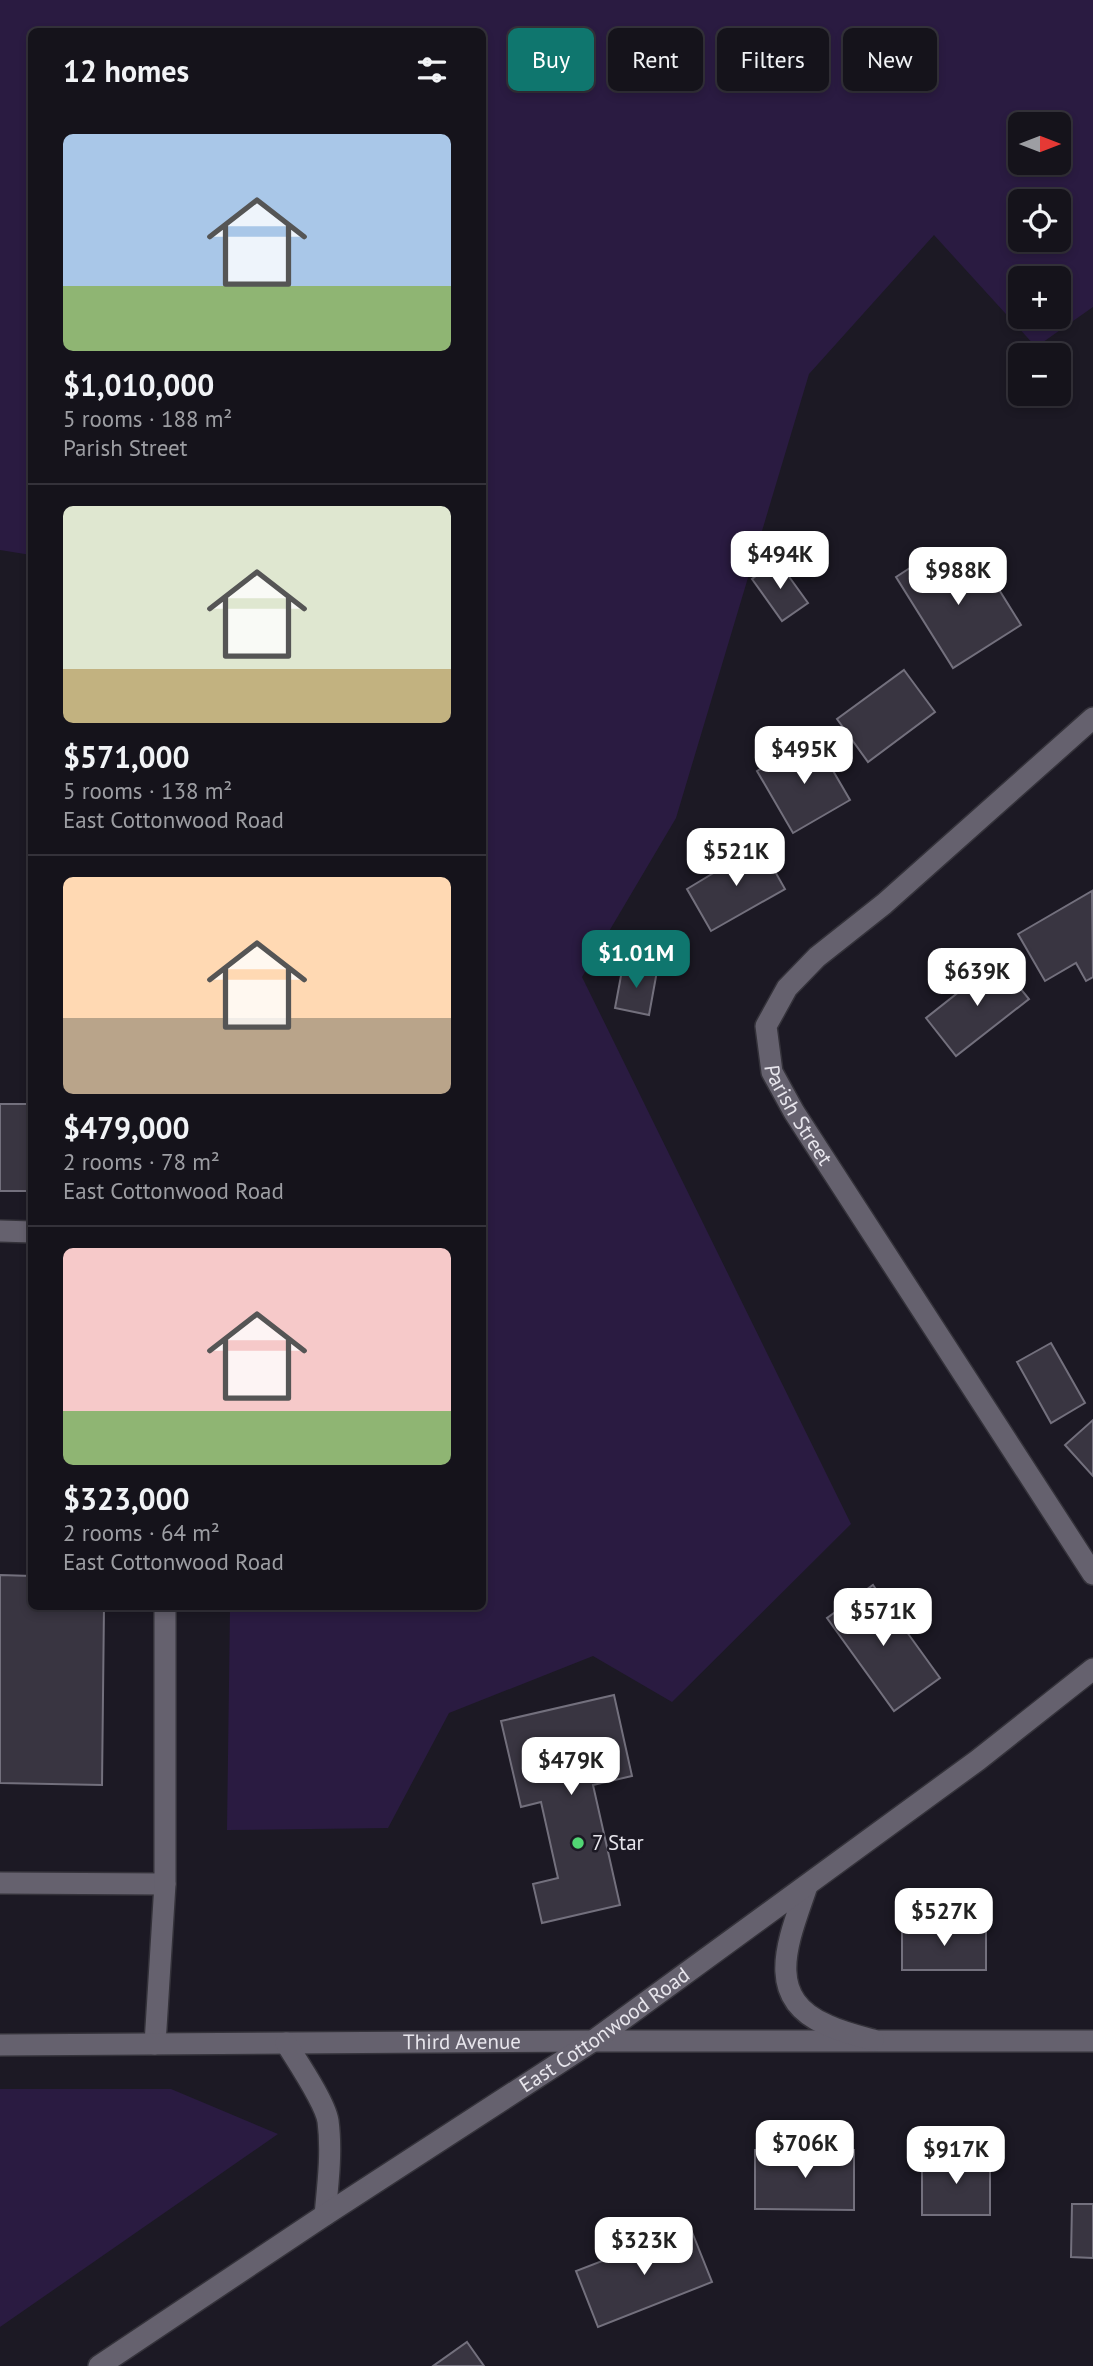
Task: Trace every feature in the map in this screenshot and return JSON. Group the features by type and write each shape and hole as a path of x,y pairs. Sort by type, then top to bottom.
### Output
{"street":[{"name":"Parish Street","path":"1093,718 884,904 817,957 787,988 766,1026 772,1072 794,1112 1093,1574"},
{"path":"0,1231 28,1231"},
{"path":"155,2044 165,1884 166,1610"},
{"name":"East Cottonwood Road","path":"99,2366 593,2041 978,1760 1093,1669"},
{"path":"0,1883 165,1884"},
{"path":"807,1886 787,1944 784,1970 789,1993 803,2011 826,2025 873,2040"},
{"name":"Third Avenue","path":"0,2045 1093,2041"},
{"path":"286,2043 328,2119 329,2170 325,2215"}],"shaded area":[{"path":"0,0 1093,0 1093,307 1071,322 1071,266 1008,266 1008,316 934,235 809,374 676,818 582,977 851,1524 672,1702 593,1656 449,1713 388,1828 227,1830 230,1610 486,1610 486,28 28,28 28,555 0,550"},
{"path":"1020,329 1062,329 1042,343 1032,343"},
{"path":"0,2089 171,2089 278,2134 0,2327"}],"building":[{"path":"938,550 957,581 983,564 1021,625 953,668 896,577"},
{"path":"777,560 808,603 782,621 752,579"},
{"path":"904,670 935,712 868,762 837,719"},
{"path":"814,738 850,800 793,833 757,771"},
{"path":"760,845 785,889 711,931 687,889"},
{"path":"1092,891 1093,977 1086,981 1076,963 1045,981 1018,934"},
{"path":"998,961 1029,999 956,1056 926,1018"},
{"path":"623,965 657,971 649,1015 615,1008"},
{"path":"0,1104 28,1104 28,1191 0,1191"},
{"path":"1051,1343 1085,1403 1051,1423 1017,1362"},
{"path":"1093,1420 1093,1476 1065,1445"},
{"path":"0,1575 28,1576 28,1610 104,1610 102,1785 0,1783"},
{"path":"873,1585 940,1678 894,1711 827,1618"},
{"name":"7 Star","path":"614,1695 632,1776 593,1785 620,1905 542,1923 533,1884 558,1878 541,1802 521,1807 501,1721"},
{"path":"902,1926 986,1926 986,1970 902,1970"},
{"path":"755,2150 854,2150 854,2210 755,2209"},
{"path":"922,2156 990,2156 990,2215 922,2215"},
{"path":"1072,2204 1093,2204 1093,2258 1071,2257"},
{"path":"690,2227 712,2282 598,2327 576,2271"},
{"path":"467,2342 484,2366 433,2366"}],"place":[{"name":"7 Star","path":"578,1843"}]}
